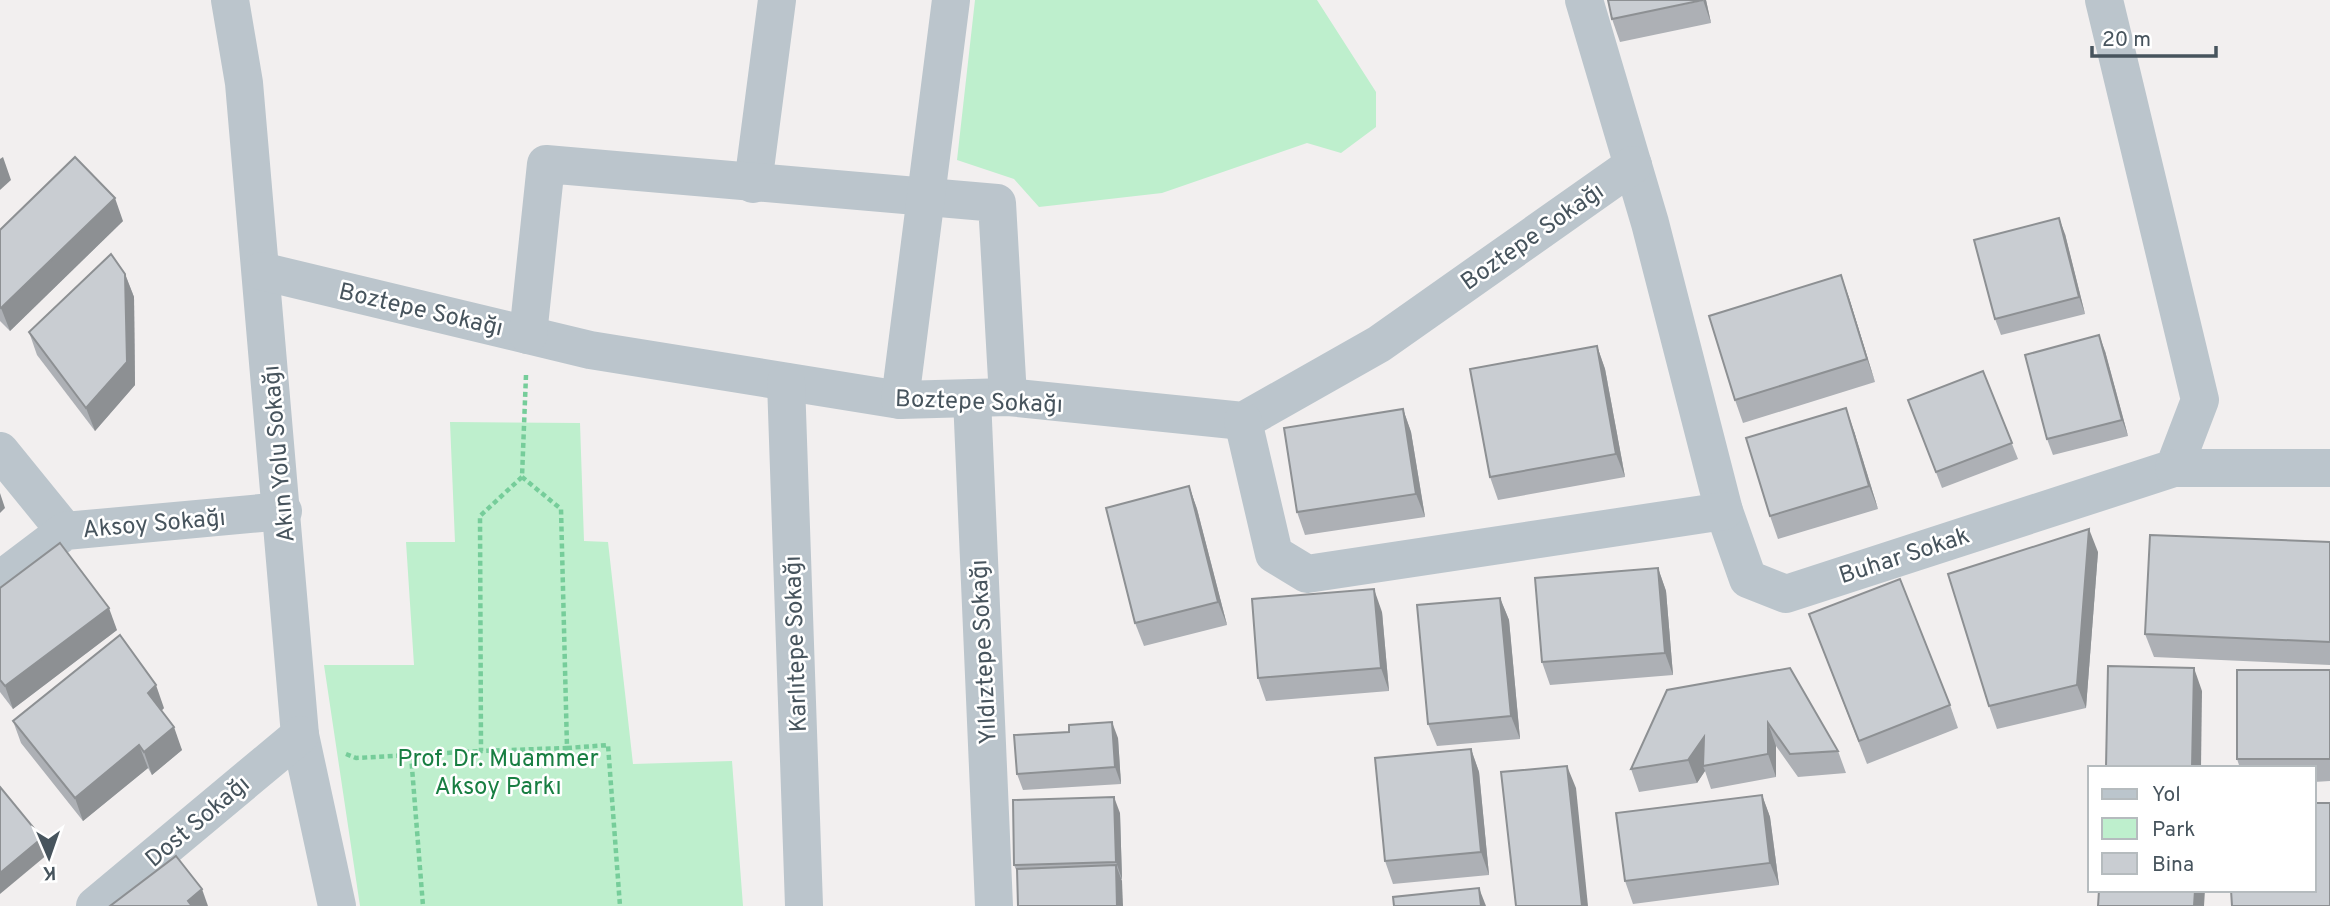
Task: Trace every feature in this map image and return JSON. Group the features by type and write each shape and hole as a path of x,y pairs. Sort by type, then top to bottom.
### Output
{"street":[{"name":"Akın Yolu Sokağı","path":"230,0 244,83 283,511 300,735 337,906"},
{"path":"753,184 777,0"},
{"path":"900,400 951,0"},
{"name":"Buhar Sokak","path":"1584,0 1633,165 1724,511 1748,579 1786,594 2174,468 2330,468"},
{"path":"2104,0 2200,400 2174,468"},
{"path":"528,335 545,164 926,199"},
{"name":"Boztepe Sokağı","path":"261,271 590,350 900,400 990,397 1242,421 1379,344 1633,165"},
{"name":"Yıldıztepe Sokağı","path":"926,199 997,203 990,397 994,906"},
{"name":"Karlıtepe Sokağı","path":"786,382 804,906"},
{"path":"1242,421 1274,554 1307,574 1724,511"},
{"path":"0,451 65,531"},
{"name":"Aksoy Sokağı","path":"0,580 65,531 283,511"},
{"name":"Dost Sokağı","path":"95,906 300,735"}],"path":[{"path":"481,751 480,516 522,477 528,335"},
{"path":"522,477 561,509 567,748"},
{"path":"300,735 356,758 608,745 620,906"},
{"path":"411,755 423,906"}],"green space":[{"path":"975,0 1317,0 1376,92 1376,127 1341,153 1307,143 1162,193 1039,207 1014,179 957,160"},
{"name":"Prof. Dr. Muammer Aksoy Parkı","path":"450,422 580,423 584,541 608,542 633,764 732,761 743,906 360,906 324,665 414,665 406,542 455,542"}],"building":[{"path":"1608,0 1703,0 1612,19"},
{"path":"75,157 115,198 1,308 0,230"},
{"path":"2059,218 2079,297 1995,319 1974,240"},
{"path":"111,254 125,274 127,362 86,408 29,332"},
{"path":"1841,275 1867,359 1735,400 1709,316"},
{"path":"2099,335 2122,420 2047,439 2025,355"},
{"path":"1597,346 1616,454 1490,477 1470,369"},
{"path":"1983,371 2012,443 1936,472 1908,400"},
{"path":"1846,408 1869,486 1770,516 1746,438"},
{"path":"1403,409 1416,494 1297,512 1284,428"},
{"path":"1189,486 1218,602 1135,623 1106,508"},
{"path":"2089,529 2077,685 1989,706 1948,574"},
{"path":"2150,535 2330,542 2330,642 2145,634"},
{"path":"60,543 109,608 5,686 0,680 0,588"},
{"path":"1658,568 1665,653 1542,662 1535,578"},
{"path":"1900,579 1950,705 1859,741 1809,614"},
{"path":"1374,589 1381,668 1258,678 1252,599"},
{"path":"1500,598 1511,716 1428,724 1417,605"},
{"path":"120,635 156,685 148,693 174,727 144,752 139,745 75,798 13,721"},
{"path":"2108,666 2194,668 2192,766 2106,766"},
{"path":"1790,668 1838,751 1790,754 1768,723 1768,754 1703,766 1704,737 1688,760 1631,769 1667,690"},
{"path":"2237,670 2330,670 2330,759 2237,759"},
{"path":"1112,722 1115,767 1017,774 1014,735 1069,732 1069,725"},
{"path":"1471,749 1481,852 1385,861 1375,758"},
{"path":"1567,766 1582,906 1516,906 1501,772"},
{"path":"0,787 42,838 0,873"},
{"path":"1762,795 1770,863 1625,881 1616,813"},
{"path":"1114,797 1116,862 1014,865 1013,800"},
{"path":"2316,803 2330,803 2330,906 2232,906 2231,892 2316,892"},
{"path":"176,856 202,889 188,901 192,906 110,906"},
{"path":"1116,865 1117,906 1018,906 1017,869"},
{"path":"1479,888 1481,906 1394,906 1393,897"},
{"path":"2099,892 2195,892 2194,906 2098,906"}]}
